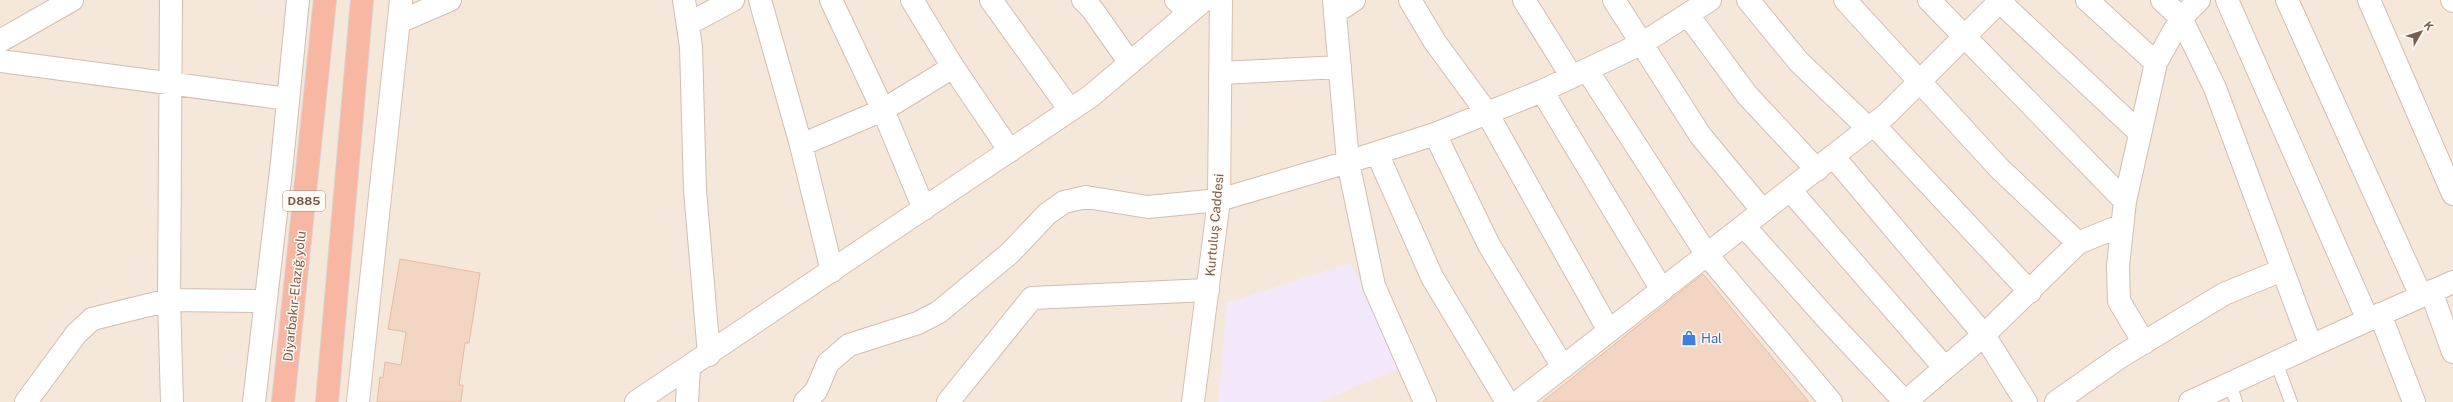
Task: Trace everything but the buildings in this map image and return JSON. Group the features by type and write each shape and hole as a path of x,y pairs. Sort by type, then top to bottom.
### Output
{"highway":[{"name":"Diyarbakır-Elazığ yolu","path":"283,402 325,0"},
{"name":"D885","path":"327,402 362,0"}],"street":[{"path":"171,0 169,83 171,282 169,300 172,402"},
{"path":"254,402 298,0"},
{"path":"358,402 401,0"},
{"path":"399,22 450,0"},
{"path":"684,0 691,47 695,190 708,355"},
{"path":"688,24 733,0"},
{"path":"760,0 801,145 832,272"},
{"path":"831,0 883,110 924,209"},
{"path":"912,0 953,67 1010,150"},
{"path":"991,0 1070,110"},
{"name":"Kurtuluş Caddesi","path":"1193,402 1219,200 1221,0"},
{"path":"1354,0 1334,6 1348,162 1374,286 1425,402"},
{"path":"1410,0 1435,42 1487,113 1609,331"},
{"path":"1524,0 1579,73 1707,255 1831,402"},
{"path":"1614,0 1643,43 1700,135 1763,211"},
{"path":"1748,0 1799,62 1871,127 2030,292"},
{"path":"1845,0 1999,168 2078,243"},
{"path":"1929,0 1966,36 2125,201"},
{"path":"1518,402 1871,127 1966,36 2000,0 2140,133"},
{"path":"2087,0 2156,62"},
{"path":"2162,0 2181,18 2215,88 2311,346"},
{"path":"2144,343 2119,301 2118,266 2125,201 2156,62 2181,18 2198,0"},
{"path":"2227,0 2414,402"},
{"path":"2287,0 2453,352"},
{"path":"2370,0 2453,194"},
{"path":"0,41 66,1"},
{"path":"1093,3 1130,63"},
{"path":"636,402 832,272 1091,96 1130,63 1190,4"},
{"path":"805,402 816,391 828,363 849,344 918,323 940,312 1010,253 1047,214 1064,202 1086,197 1148,207 1219,200 1377,153 1435,134 1542,91 1643,43 1702,4 1747,95 1817,170"},
{"path":"0,61 288,99"},
{"path":"801,145 883,110 953,67"},
{"path":"1220,73 1340,67"},
{"path":"1542,91 1662,290"},
{"path":"1435,134 1489,245 1563,367"},
{"path":"1377,153 1432,277 1507,402"},
{"path":"1834,156 1984,335 2026,402"},
{"path":"1790,190 1944,367"},
{"path":"1744,226 1828,320 1905,402 1944,367 1984,335 2030,292 2078,243 2122,225"},
{"path":"2056,402 2144,343 2224,294 2282,270"},
{"path":"2190,402 2233,392 2276,362 2453,282"},
{"path":"948,402 1032,298 1208,290"},
{"path":"26,402 76,334 92,319 169,300 266,301"},
{"path":"687,402 689,368"}],"lane":[{"path":"2276,362 2291,402"}],"shaded area":[{"path":"0,0 2453,0 2453,402 0,402"},
{"path":"1350,263 1402,367 1320,402 1218,402 1227,303"}],"place":[{"name":"Hal","path":"1689,338"}]}
